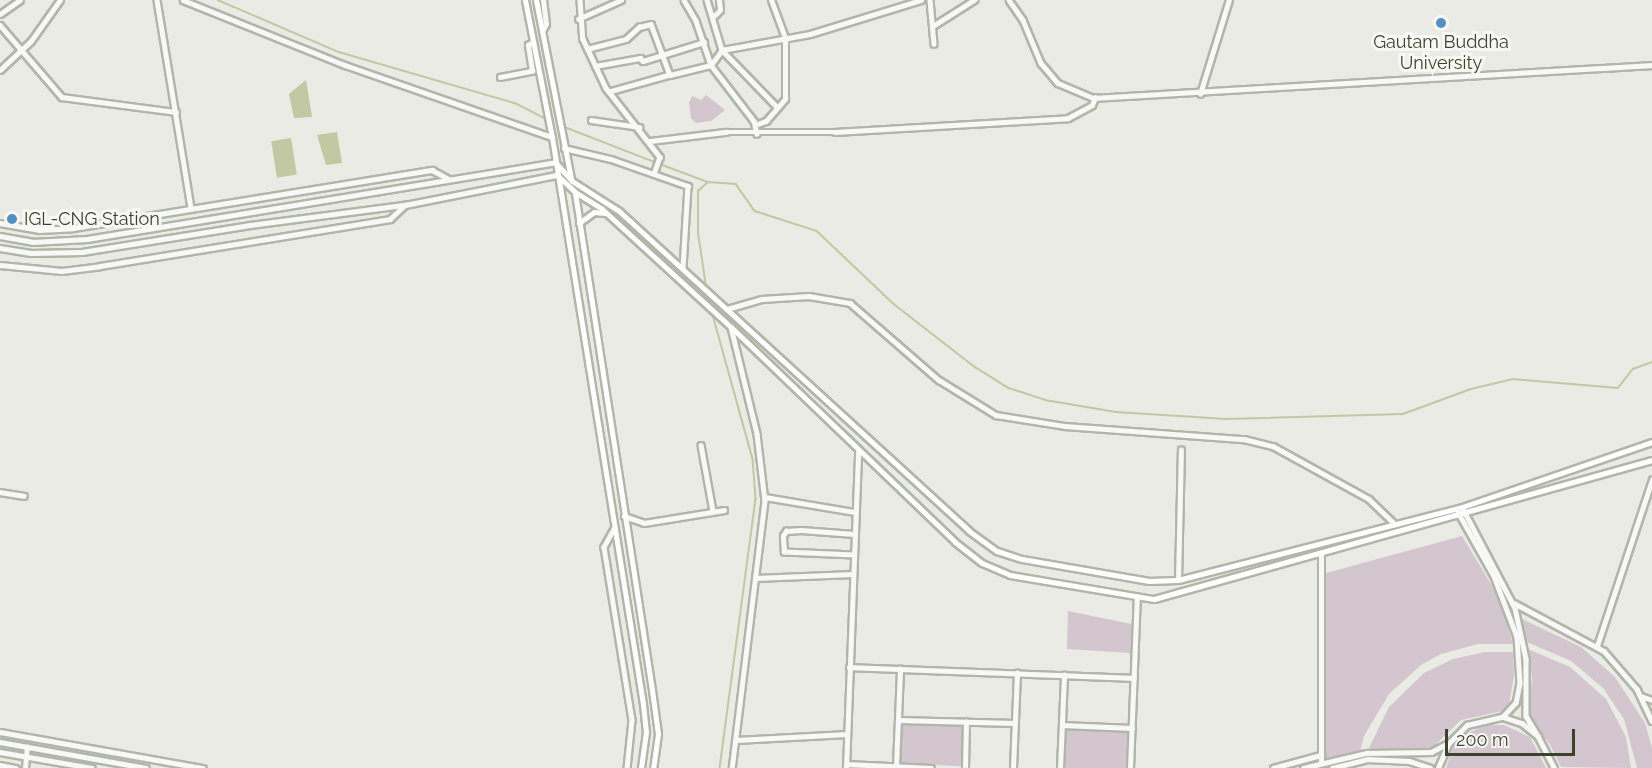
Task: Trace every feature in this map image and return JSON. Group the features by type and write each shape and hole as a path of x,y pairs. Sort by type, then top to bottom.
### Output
{"main road":[{"path":"525,0 551,134 643,704 646,732 641,768"},
{"path":"536,0 564,148 575,192 658,734 653,768"},
{"path":"555,162 572,181 619,211 969,531 997,551 1094,573 1149,581 1179,580 1459,508 1652,442"},
{"path":"557,175 575,192 607,214 729,325 858,452 982,563 1010,575 1154,599 1187,593 1652,460"},
{"path":"579,223 594,212 607,214"}],"street":[{"path":"0,14 20,0"},
{"path":"0,70 22,51 60,0"},
{"path":"157,0 191,208"},
{"path":"183,0 355,69 551,134"},
{"path":"542,31 546,24 543,0"},
{"path":"580,0 578,19 587,49 609,92 660,156 654,174"},
{"path":"578,19 621,0"},
{"path":"684,0 704,42 711,66 755,125 757,134"},
{"path":"707,0 714,16 722,50 777,107"},
{"path":"714,16 720,10 719,0"},
{"path":"755,125 766,122 785,99 785,38 771,0"},
{"path":"609,92 711,66 722,50 810,34 921,0"},
{"path":"930,0 934,44"},
{"path":"933,26 974,0"},
{"path":"1009,0 1023,20 1041,63 1058,83 1079,95 1095,98 1200,94 1652,65"},
{"path":"1200,94 1229,0"},
{"path":"587,49 626,39 639,27 651,24 670,75"},
{"path":"0,25 66,99 176,111"},
{"path":"500,77 532,70 528,45 533,42"},
{"path":"595,66 640,58 643,61 704,42"},
{"path":"650,141 726,132 757,134 1068,118 1092,105 1095,98"},
{"path":"591,120 639,127"},
{"path":"564,148 688,186 682,268"},
{"path":"0,236 33,242 87,238 555,162"},
{"path":"0,223 39,230 73,228 432,170 449,179"},
{"path":"0,248 31,253 82,252 250,225 405,205 557,175"},
{"path":"0,265 62,271 100,266 390,219 405,205"},
{"path":"726,307 762,299 809,296 850,303 939,380 996,415 1077,427 1244,439 1273,446 1320,468 1369,499 1395,524"},
{"path":"729,325 757,434 765,497 732,768"},
{"path":"700,445 713,512"},
{"path":"1179,580 1181,450"},
{"path":"858,452 846,766 931,768"},
{"path":"1597,646 1652,480"},
{"path":"0,492 24,496"},
{"path":"765,497 855,512"},
{"path":"1459,508 1494,576 1517,637 1520,683 1516,703 1503,717"},
{"path":"624,516 644,523 724,510"},
{"path":"1462,514 1512,602 1526,659 1526,716 1555,767"},
{"path":"614,529 604,547 632,720 627,768"},
{"path":"854,534 801,530 786,531 783,536 784,552 854,555"},
{"path":"1321,554 1321,763"},
{"path":"755,578 853,574"},
{"path":"1130,768 1137,597"},
{"path":"1512,602 1597,646 1621,668 1641,696 1652,721"},
{"path":"849,667 1134,678"},
{"path":"896,766 900,669"},
{"path":"1013,768 1017,674"},
{"path":"1060,768 1064,675"},
{"path":"1641,696 1652,700"},
{"path":"1303,768 1366,753 1431,752 1448,744 1467,725 1503,717 1522,723 1538,736"},
{"path":"898,720 1015,723"},
{"path":"965,768 966,722"},
{"path":"1062,725 1132,728"},
{"path":"0,732 202,768"},
{"path":"736,740 847,734"},
{"path":"0,742 146,768"},
{"path":"1438,768 1448,744"},
{"path":"25,768 27,747"},
{"path":"0,752 92,768"},
{"path":"1273,768 1321,754"},
{"path":"1332,768 1367,759 1409,760 1430,768"},
{"path":"0,765 15,768"}],"shaded area":[{"path":"306,80 312,117 294,118 289,94"},
{"path":"706,95 725,110 711,121 696,123 691,118 689,103 692,96 701,100"},
{"path":"337,132 342,163 326,165 317,135"},
{"path":"291,138 297,175 277,178 271,141"},
{"path":"1462,536 1497,594 1513,644 1478,644 1441,654 1421,665 1389,694 1364,736 1360,752 1324,760 1326,573"},
{"path":"1068,611 1131,624 1131,653 1067,649"},
{"path":"1520,618 1581,647 1615,677 1645,723 1652,748 1652,768 1637,768 1624,719 1603,688 1571,661 1527,642"},
{"path":"1528,649 1570,667 1606,699 1626,737 1631,768 1561,767 1549,743 1529,720 1532,677"},
{"path":"1485,652 1513,652 1514,676 1508,710 1461,720 1431,749 1368,750 1389,707 1424,673 1453,659"},
{"path":"902,722 963,725 961,766 900,763"},
{"path":"1485,725 1504,725 1530,737 1546,768 1446,768 1452,749 1462,736"},
{"path":"1065,729 1128,732 1126,768 1063,768"}],"waterway":[{"path":"218,0 339,52 515,103 546,119"},
{"path":"562,126 655,162"},
{"path":"660,164 708,182"},
{"path":"706,287 698,233 698,191 708,182 736,184 755,211 817,231 894,304 975,367 1009,388 1045,400 1116,412 1226,419 1403,414 1471,389 1513,379 1618,388 1633,369 1652,362"},
{"path":"708,295 711,304"},
{"path":"713,315 753,459 756,499 720,768"}],"place":[{"name":"Gautam Buddha University","path":"1441,23"},
{"name":"IGL-CNG Station","path":"12,219"}]}
